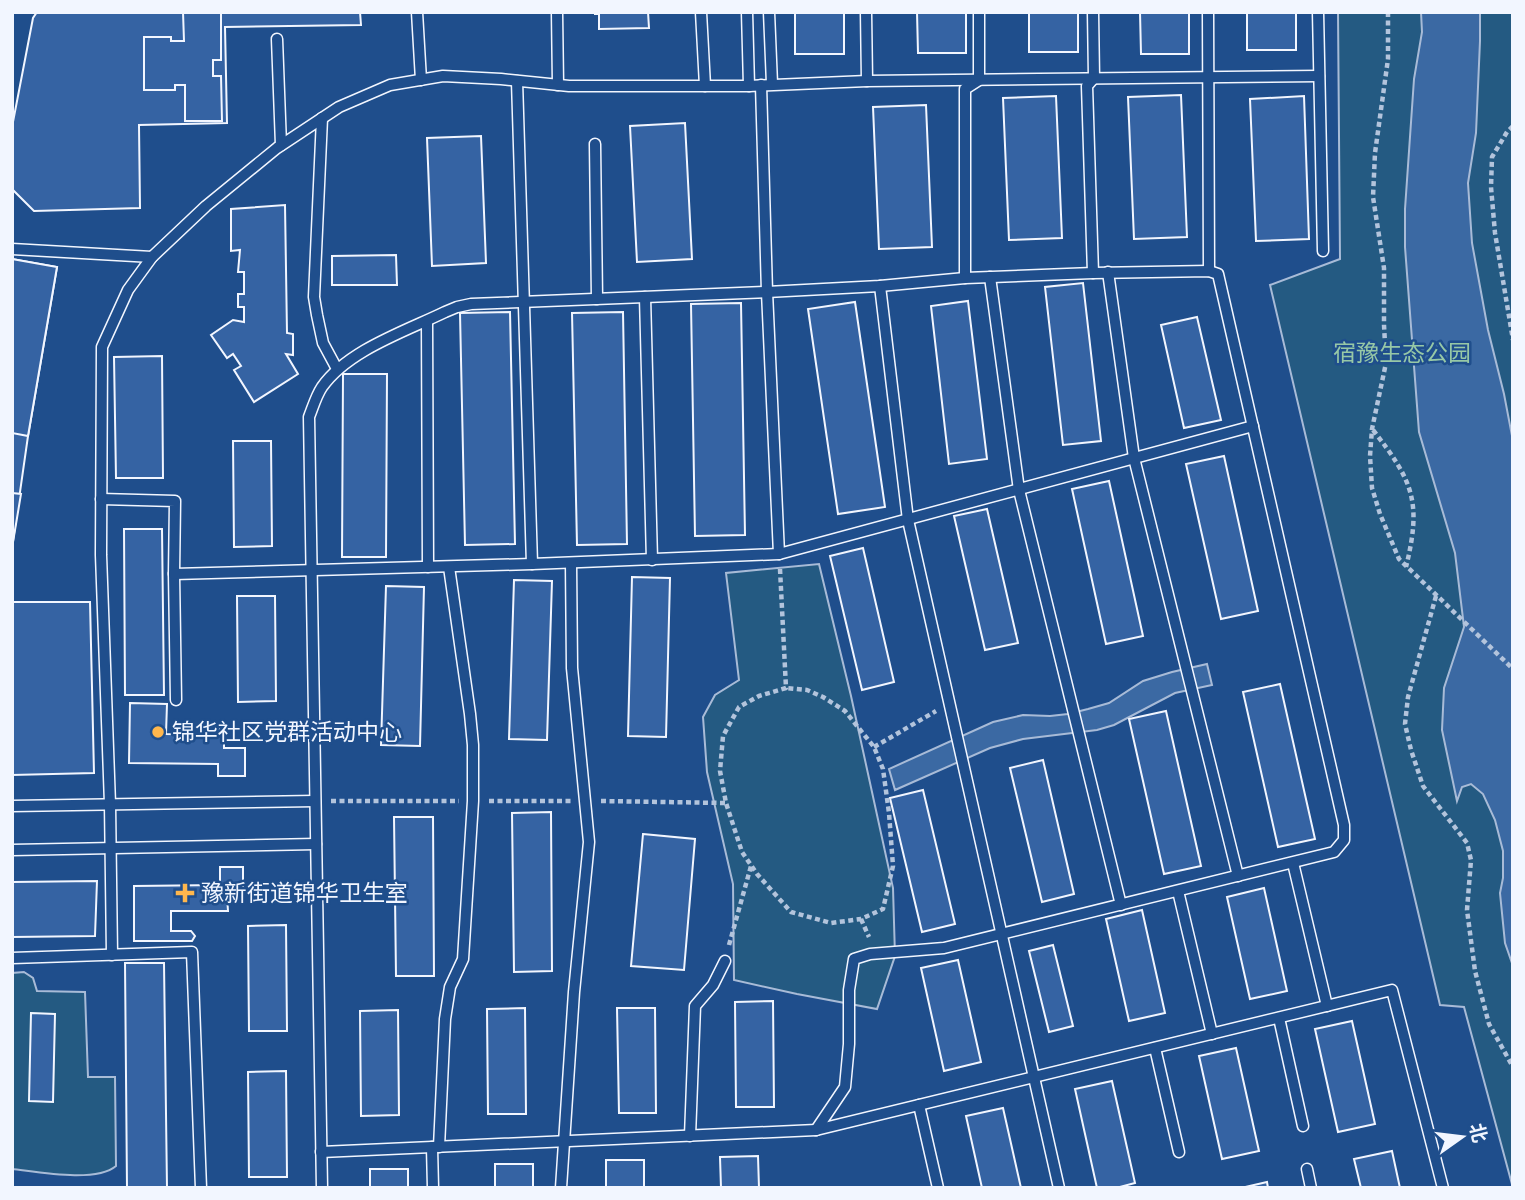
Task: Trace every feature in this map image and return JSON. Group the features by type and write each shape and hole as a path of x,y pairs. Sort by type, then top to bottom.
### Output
{"lane":[{"path":"417,12 421,80"},
{"path":"557,12 558,85"},
{"path":"701,12 705,86"},
{"path":"747,12 761,85"},
{"path":"769,12 761,85 779,554"},
{"path":"866,12 867,81"},
{"path":"979,12 979,80"},
{"path":"1093,12 1094,78 1087,86 1093,273"},
{"path":"1208,12 1209,271"},
{"path":"1318,12 1322,251"},
{"path":"277,39 281,145"},
{"path":"112,955 110,804 101,555 102,347 128,290 152,257 206,206 281,145 339,107 390,85 443,76 558,85 705,86 867,81 1320,76"},
{"path":"965,278 965,89 979,80"},
{"path":"517,81 532,564"},
{"path":"322,118 314,297 323,343 337,369"},
{"path":"595,144 597,299"},
{"path":"12,249 152,257"},
{"path":"322,1188 309,417 320,389 337,369 368,349 457,307 471,304 767,292 965,278 1108,272 1209,271 1218,274 1345,825 1344,840 1334,852 1000,935 944,948 870,954 854,959 849,990 849,1044 845,1087 816,1130"},
{"path":"1108,272 1134,458 1238,876"},
{"path":"990,277 1019,490 1121,905"},
{"path":"880,286 908,520 1059,1188"},
{"path":"645,297 652,561"},
{"path":"427,321 428,567"},
{"path":"174,574 652,561 779,554 1253,426"},
{"path":"101,499 175,501 176,699"},
{"path":"561,1188 574,992 589,842 572,668 571,563"},
{"path":"433,1188 445,1019 450,988 463,959 472,801 473,745 470,714 449,567"},
{"path":"12,806 315,800"},
{"path":"12,850 316,844"},
{"path":"1293,863 1328,1006"},
{"path":"1178,891 1212,1034"},
{"path":"12,958 192,952 201,1188"},
{"path":"690,1136 695,1006 713,985 725,961"},
{"path":"321,1152 816,1130 1392,990 1443,1188"},
{"path":"1279,1018 1303,1126"},
{"path":"1155,1048 1179,1152"},
{"path":"919,1105 938,1188"},
{"path":"1307,1169 1311,1188"}],"path":[{"path":"1388,12 1388,59 1375,153 1373,197 1384,268 1386,363 1372,429 1372,488 1399,559 1513,669"},
{"path":"1513,126 1492,157 1491,187 1495,233 1513,340"},
{"path":"1372,429 1394,457 1410,487 1415,514 1412,546 1406,567"},
{"path":"779,554 786,688"},
{"path":"1436,596 1408,696 1405,724 1423,786 1467,843 1471,860 1467,909 1475,971 1489,1024 1513,1067"},
{"path":"786,688 807,690 845,711 874,747 883,769 893,866 883,909 861,919 831,923 791,912 742,852 719,771 723,736 739,707 759,696 786,688"},
{"path":"874,747 949,703"},
{"path":"315,800 726,803"},
{"path":"725,961 751,865"}],"green space":[{"name":"宿豫生态公园","path":"1338,12 1513,12 1513,1188 1464,1007 1440,1005 1270,285 1340,259"},
{"path":"819,564 893,888 895,956 877,1009 734,980 733,884 707,772 703,717 715,695 739,680 726,573"},
{"path":"24,972 33,978 37,991 85,992 88,1077 115,1077 116,1166 107,1171 66,1175 12,1169 12,973"}],"shaded area":[{"path":"1421,12 1480,12 1476,133 1468,183 1472,243 1513,441 1513,966 1505,943 1500,893 1503,851 1495,820 1483,794 1471,784 1462,787 1457,801 1442,730 1444,688 1464,627 1455,553 1419,432 1405,247 1405,209 1414,79 1422,32"},
{"path":"1207,664 1212,685 1175,693 1114,725 1097,730 1023,739 990,748 895,790 889,769 993,722 1023,715 1050,716 1088,709 1109,703 1143,681"}],"building":[{"path":"37,12 360,12 361,25 225,27 227,123 139,125 140,208 34,211 12,189 12,127 33,18"},
{"path":"183,12 221,12 221,60 213,60 213,76 221,76 222,121 185,121 185,85 175,85 175,90 144,90 144,37 171,37 171,41 184,41"},
{"path":"595,12 648,12 649,28 599,29 599,14"},
{"path":"795,12 844,12 844,54 795,54"},
{"path":"917,12 966,12 966,53 918,53"},
{"path":"1029,12 1078,12 1078,52 1029,52"},
{"path":"1140,12 1189,12 1189,54 1141,54"},
{"path":"1247,12 1296,12 1296,50 1247,50"},
{"path":"1181,95 1187,237 1134,239 1128,97"},
{"path":"1056,96 1062,238 1009,240 1003,98"},
{"path":"1304,96 1309,239 1256,241 1250,99"},
{"path":"926,105 932,247 879,249 873,107"},
{"path":"685,123 692,259 637,262 630,126"},
{"path":"481,136 486,263 432,266 427,138"},
{"path":"285,205 287,333 293,334 293,355 286,354 298,374 254,402 234,370 241,366 233,354 227,358 211,335 233,320 244,322 244,307 238,307 238,294 244,294 244,272 238,272 240,250 231,251 231,209"},
{"path":"396,255 397,285 332,285 332,256"},
{"path":"12,259 57,267 12,548"},
{"path":"12,259 57,267 28,436 12,433"},
{"path":"1083,283 1101,441 1063,445 1045,287"},
{"path":"968,301 987,459 949,464 931,306"},
{"path":"855,302 885,507 838,514 808,309"},
{"path":"741,303 745,535 695,536 691,304"},
{"path":"510,312 515,544 465,545 460,313"},
{"path":"623,312 627,544 577,545 572,313"},
{"path":"1197,317 1221,420 1184,428 1161,325"},
{"path":"162,356 163,478 116,478 114,357"},
{"path":"343,374 387,374 386,557 342,557"},
{"path":"233,441 271,441 272,546 234,547"},
{"path":"1224,456 1258,611 1221,619 1186,464"},
{"path":"1109,481 1143,636 1106,644 1072,489"},
{"path":"12,493 21,494 12,548"},
{"path":"987,509 1018,643 985,650 954,516"},
{"path":"124,529 162,529 164,695 125,695"},
{"path":"863,548 894,682 862,690 830,556"},
{"path":"632,577 670,578 666,737 628,736"},
{"path":"514,580 552,581 547,740 509,739"},
{"path":"386,586 424,587 420,746 381,745"},
{"path":"237,596 275,596 276,701 238,702"},
{"path":"12,602 90,602 94,773 12,775"},
{"path":"1280,684 1315,839 1278,847 1243,692"},
{"path":"130,703 167,704 166,734 215,735 215,729 224,729 224,748 245,748 245,776 218,776 218,764 129,763"},
{"path":"1166,711 1201,866 1164,874 1129,719"},
{"path":"1043,760 1074,894 1042,902 1010,768"},
{"path":"923,790 955,924 922,932 890,798"},
{"path":"551,812 552,971 514,972 512,813"},
{"path":"394,817 433,817 434,976 396,976"},
{"path":"643,834 695,839 684,970 631,966"},
{"path":"220,867 243,867 243,896 227,896 228,911 171,911 171,931 191,931 195,936 192,941 134,941 134,886 220,885"},
{"path":"97,881 95,936 12,937 12,882"},
{"path":"1264,888 1287,991 1250,999 1227,897"},
{"path":"1142,910 1165,1013 1129,1021 1106,919"},
{"path":"286,925 287,1031 249,1031 248,926"},
{"path":"1053,945 1073,1026 1049,1032 1029,951"},
{"path":"958,960 981,1062 944,1071 921,968"},
{"path":"125,963 164,963 167,1188 127,1188"},
{"path":"773,1001 774,1107 736,1107 735,1002"},
{"path":"525,1008 526,1114 488,1114 487,1009"},
{"path":"617,1008 655,1008 656,1113 619,1113"},
{"path":"398,1010 399,1115 361,1116 360,1011"},
{"path":"31,1013 55,1014 53,1102 29,1101"},
{"path":"1352,1021 1375,1124 1338,1132 1315,1029"},
{"path":"1236,1048 1259,1151 1222,1159 1199,1056"},
{"path":"286,1071 287,1177 249,1177 248,1072"},
{"path":"1112,1081 1135,1183 1116,1188 1097,1188 1075,1089"},
{"path":"1003,1108 1021,1188 982,1188 966,1116"},
{"path":"1392,1151 1400,1188 1361,1188 1354,1159"},
{"path":"758,1156 759,1188 721,1188 720,1157"},
{"path":"606,1160 644,1160 644,1188 606,1188"},
{"path":"495,1164 533,1164 533,1188 495,1188"},
{"path":"370,1169 408,1169 408,1188 370,1188"},
{"path":"1267,1182 1268,1188 1241,1188"}],"place":[{"name":"锦华社区党群活动中心","path":"158,732"},
{"name":"豫新街道锦华卫生室","path":"185,893"}]}
